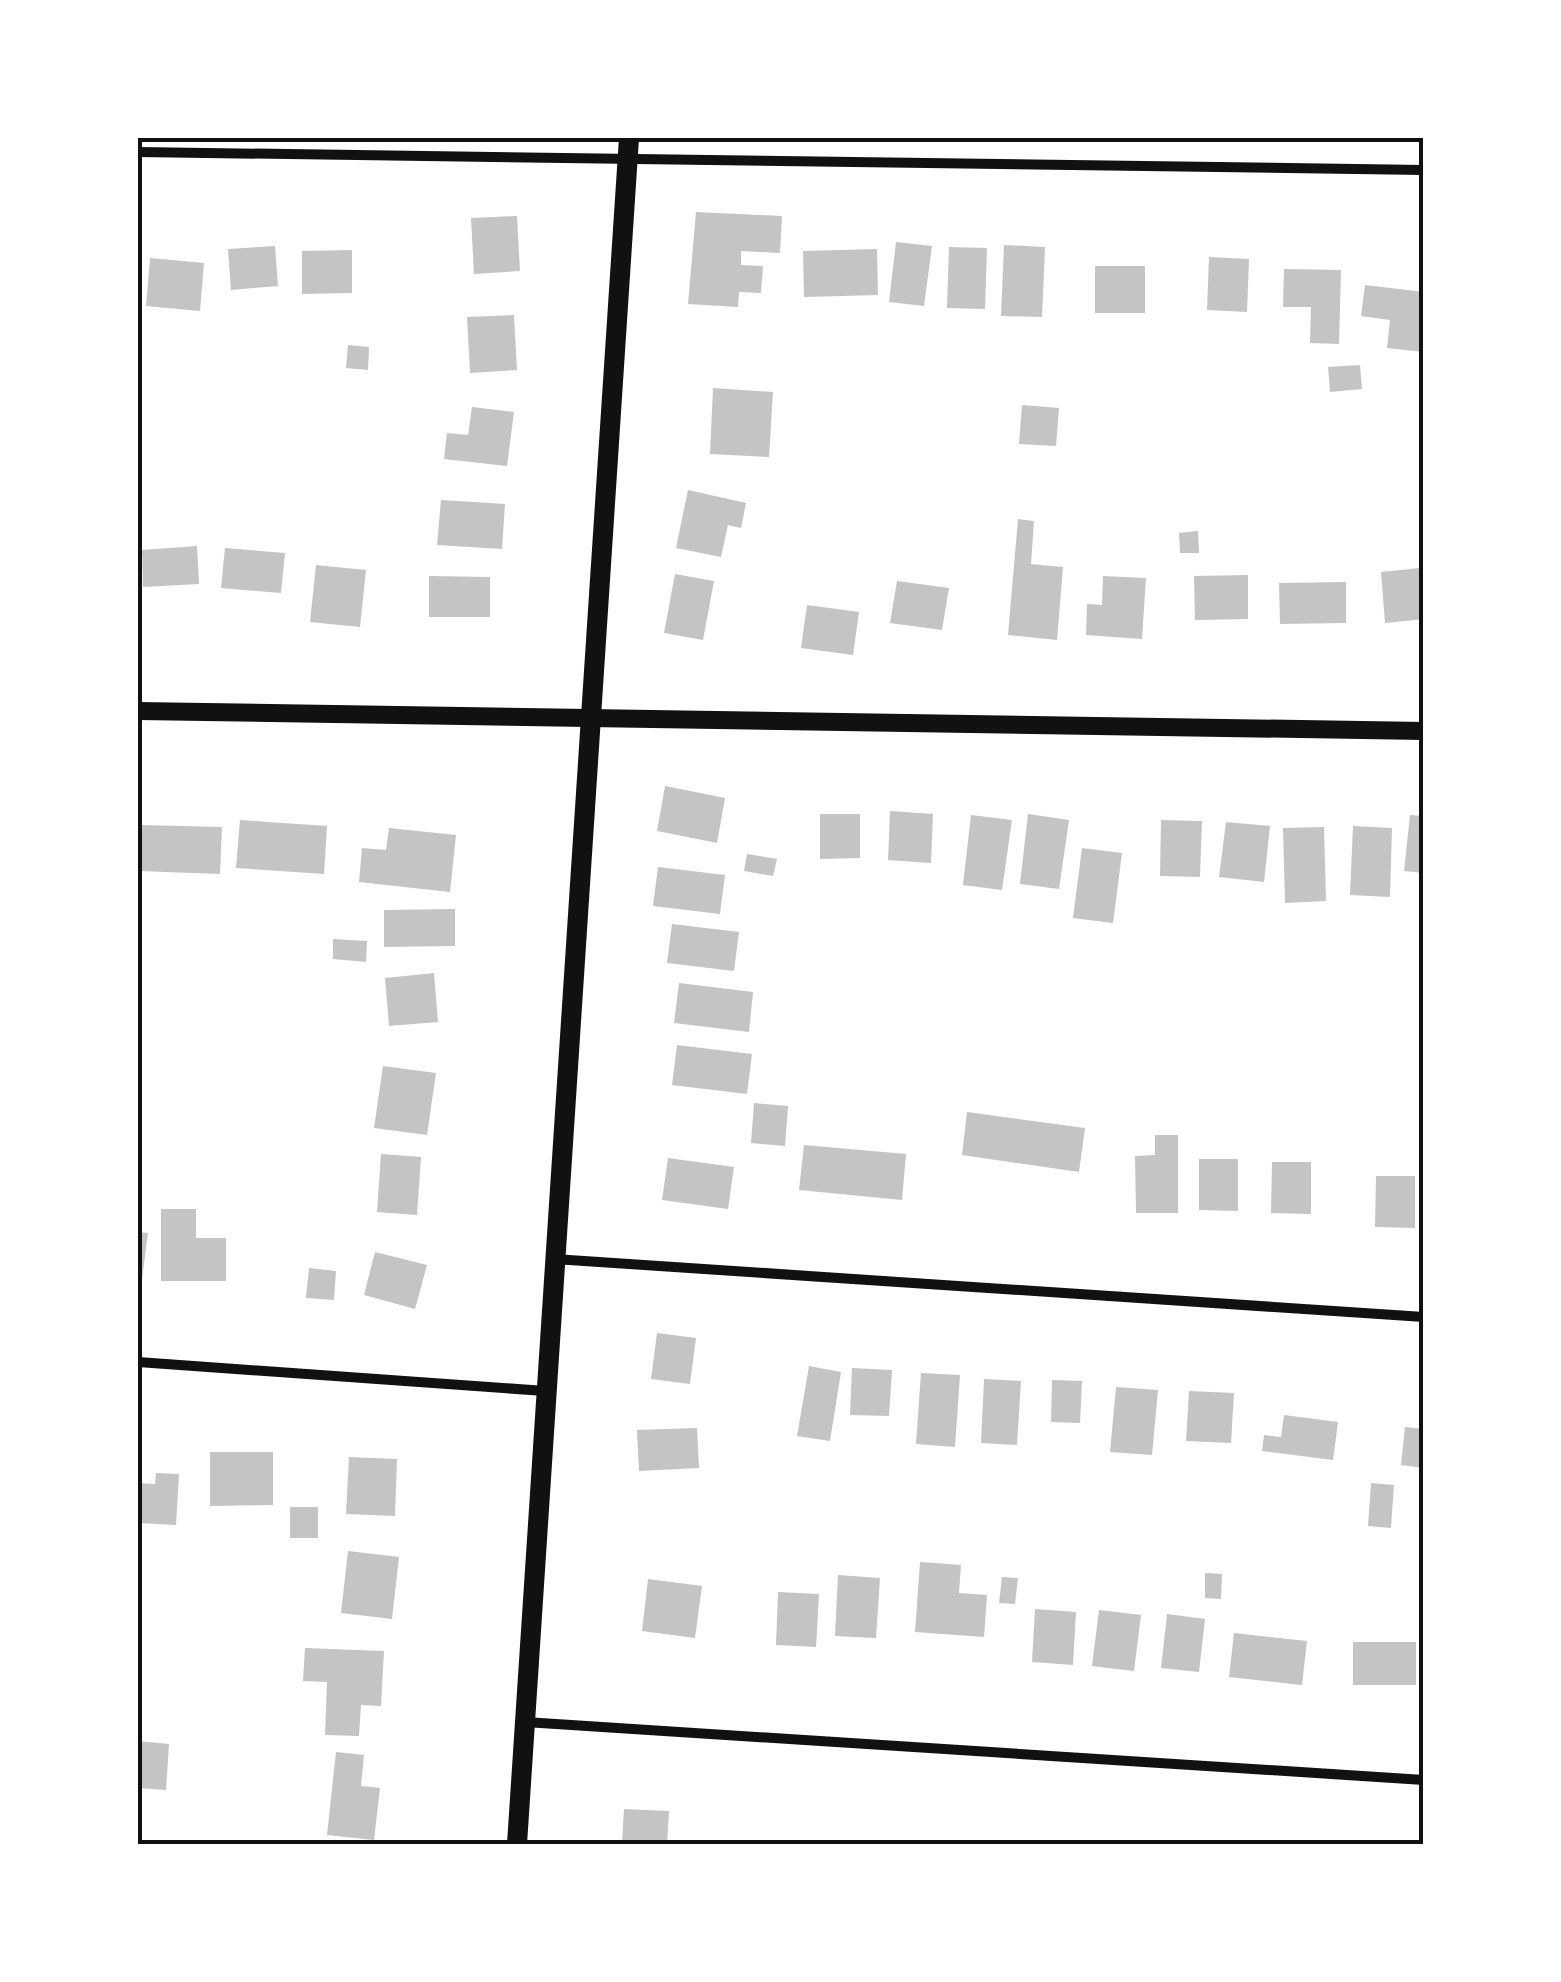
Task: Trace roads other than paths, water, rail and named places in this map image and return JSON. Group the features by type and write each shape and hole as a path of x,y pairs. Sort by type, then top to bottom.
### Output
{"main road":[{"path":"517,1844 629,138"}],"street":[{"path":"138,152 1424,170"},
{"path":"138,711 1424,731"},
{"path":"553,1259 1424,1317"},
{"path":"138,1362 546,1391"},
{"path":"524,1722 1424,1780"}]}
